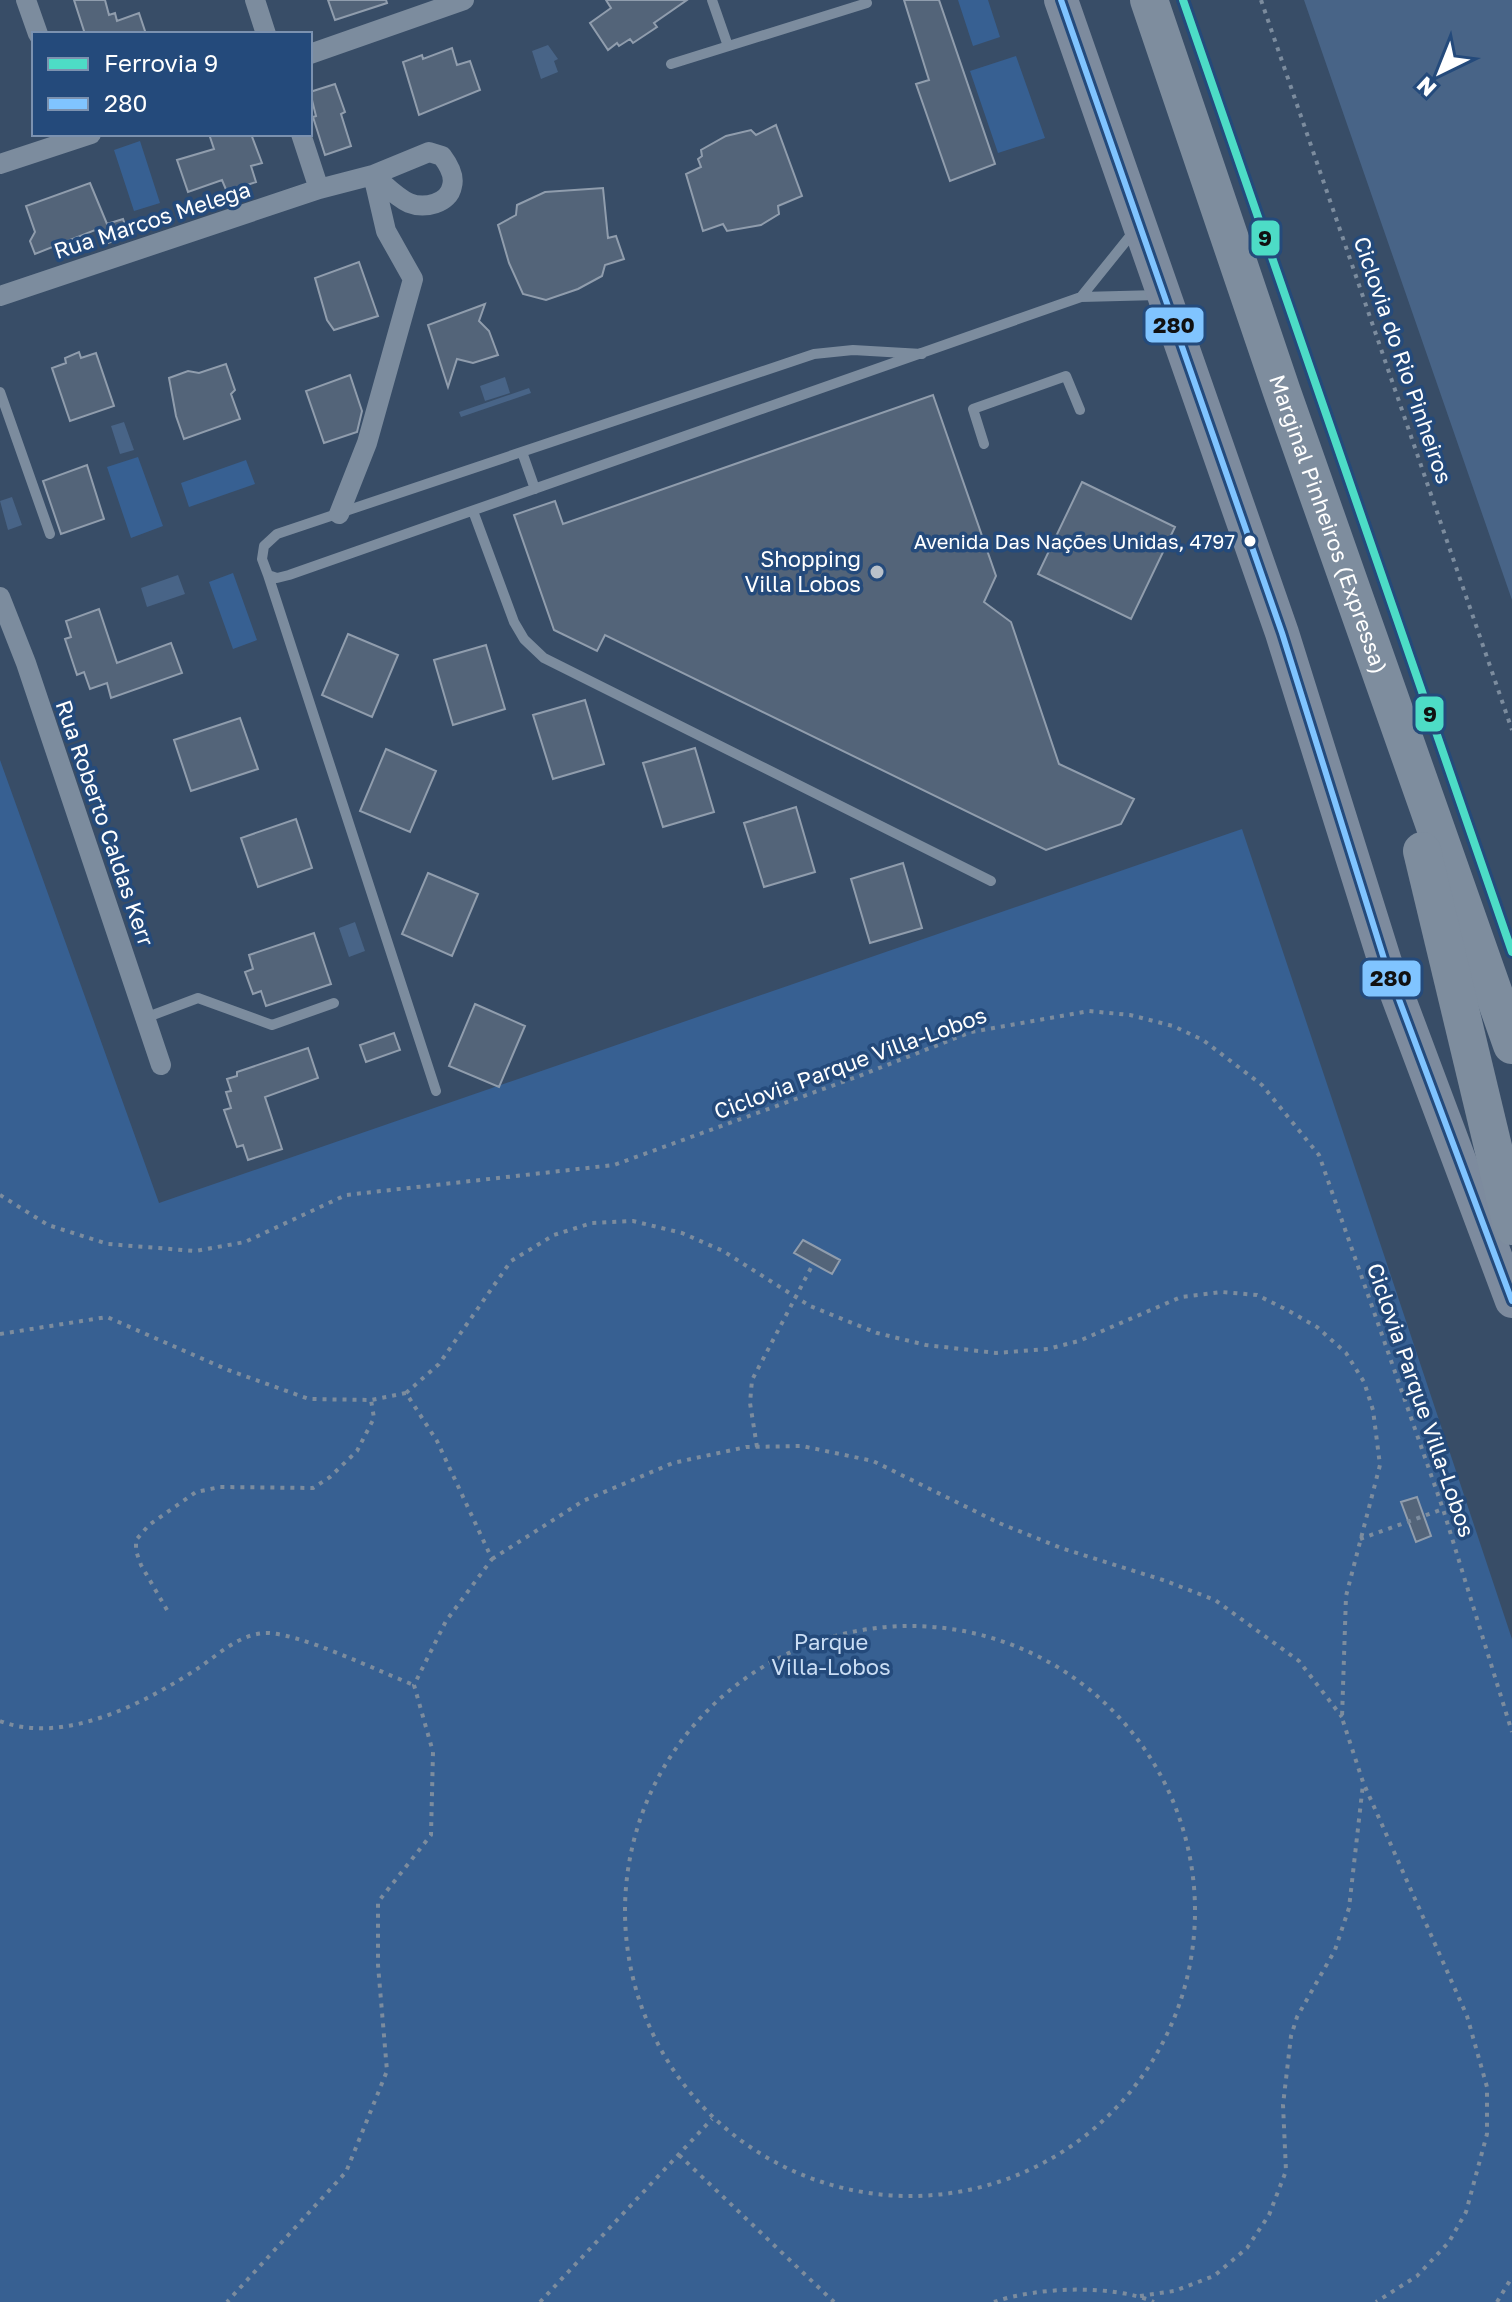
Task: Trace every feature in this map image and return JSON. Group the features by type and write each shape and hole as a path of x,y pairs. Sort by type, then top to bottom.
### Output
{"highway":[{"path":"1061,0 1282,633 1385,962 1512,1301"},
{"name":"Marginal Pinheiros (Expressa)","path":"1149,0 1282,392 1512,1045"},
{"path":"1391,699 1420,845 1512,1226"}],"street":[{"path":"26,0 37,32"},
{"path":"255,0 265,32"},
{"path":"312,53 464,0"},
{"path":"0,164 78,136"},
{"path":"302,136 319,189"},
{"name":"Rua Marcos Melega","path":"0,296 319,189 373,175 386,231 413,279 367,443 339,514"},
{"name":"Rua Roberto Caldas Kerr","path":"0,597 26,663 161,1065"}],"lane":[{"path":"712,0 728,46"},
{"path":"671,64 867,3"},
{"path":"1081,297 1140,224"},
{"path":"268,575 277,578 289,575 1081,297 1165,295"},
{"path":"436,1091 262,559 268,540 814,354 853,350 922,354"},
{"path":"984,444 973,409 1066,376 1080,410"},
{"path":"0,392 50,534"},
{"path":"522,452 535,489"},
{"path":"473,511 514,622 524,639 544,658 991,881"},
{"path":"145,1018 198,998 272,1025 334,1003"}],"path":[{"name":"Ciclovia do Rio Pinheiros","path":"1261,0 1512,730"},
{"name":"Ciclovia Parque Villa-Lobos","path":"0,1195 48,1225 108,1244 195,1251 245,1242 346,1195 614,1165 971,1032 1089,1011 1130,1015 1173,1026 1203,1040 1262,1085 1319,1155 1443,1509 1512,1732"},
{"path":"0,1334 107,1317 228,1370 309,1399 371,1400 406,1393 439,1364 511,1261 554,1235 592,1223 633,1221 682,1233 723,1251 810,1306 877,1333 926,1345 996,1353 1048,1349 1079,1341 1181,1297 1222,1292 1257,1295 1317,1327 1346,1353 1364,1382 1373,1410 1380,1465 1346,1596 1342,1718"},
{"path":"757,1447 750,1403 752,1380 813,1264"},
{"path":"406,1393 437,1441 492,1559"},
{"path":"167,1610 136,1551 136,1540 149,1525 196,1492 208,1489 313,1488 330,1477 357,1451 374,1418 371,1400"},
{"path":"231,2301 346,2172 387,2071 378,1965 378,1902 431,1835 433,1752 414,1685 446,1621 492,1559 583,1501 673,1463 746,1447 802,1446 873,1461 999,1523 1061,1548 1215,1600 1299,1661 1342,1718 1363,1782 1467,2016 1487,2087 1487,2134 1466,2212 1449,2242 1417,2276 1376,2302"},
{"path":"1360,1539 1443,1509"},
{"path":"909,1623 1005,1640 1090,1688 1152,1757 1189,1841 1197,1933 1175,2023 1127,2101 1055,2159 969,2192 939,2194 877,2196 788,2171 712,2119 653,2041 624,1947 628,1850 663,1759 727,1686 813,1639 909,1623"},
{"path":"0,1721 15,1727 40,1727 92,1721 135,1705 198,1668 236,1640 263,1633 288,1636 414,1685"},
{"path":"994,2302 1049,2292 1097,2291 1140,2296 1174,2291 1214,2276 1247,2248 1269,2215 1286,2171 1283,2105 1291,2036 1297,2017 1335,1950 1349,1908 1363,1782"},
{"path":"540,2302 712,2119"},
{"path":"679,2155 834,2302"},
{"path":"1497,2302 1512,2277"},
{"path":"1140,2296 1154,2302"}],"green space":[{"path":"958,0 988,0 1000,37 973,46"},
{"path":"1016,56 1045,138 998,153 970,71"},
{"path":"140,141 160,203 134,211 114,150"},
{"path":"138,457 163,526 131,538 107,467"},
{"path":"246,460 255,484 189,507 181,483"},
{"path":"233,573 257,640 233,649 209,582"},
{"name":"Parque Villa-Lobos","path":"0,760 159,1203 1242,829 1512,1639 1512,2302 0,2302"}],"shaded area":[{"path":"1304,0 1512,0 1512,600"},
{"path":"548,45 558,59 554,61 558,72 541,79 532,51"},
{"path":"505,377 510,393 485,401 480,386"},
{"path":"529,388 531,393 461,417 459,412"},
{"path":"124,422 134,450 120,454 111,426"},
{"path":"12,497 22,525 8,530 0,501"},
{"path":"178,575 185,594 147,607 141,588"},
{"path":"355,922 365,951 349,957 339,928"}],"building":[{"path":"74,0 105,0 109,15 115,13 117,21 139,13 145,32 84,32"},
{"path":"328,0 386,0 387,3 335,20"},
{"path":"606,0 687,0 654,23 657,27 633,43 630,39 608,50 590,23 611,8"},
{"path":"904,0 939,0 995,164 950,181 916,84 929,80"},
{"path":"452,48 457,65 470,61 480,90 419,115 403,62 422,55 423,59"},
{"path":"335,84 345,112 341,114 351,146 325,155 313,117 316,116 312,91"},
{"path":"776,125 802,196 778,206 779,214 761,225 727,231 723,224 703,231 686,174 701,167 698,159 702,156 701,150 726,136 751,130 756,135"},
{"path":"210,136 252,136 262,163 251,166 256,182 227,192 222,180 188,192 177,160 214,149"},
{"path":"90,183 107,224 123,219 129,236 105,244 100,228 35,254 30,241 35,232 26,206"},
{"path":"603,188 608,238 616,236 624,259 605,265 602,276 578,289 546,300 523,294 509,263 498,225 516,215 517,205 545,192"},
{"path":"359,262 378,316 334,330 327,320 315,278"},
{"path":"485,304 479,321 489,331 498,355 473,363 457,359 448,387 428,325"},
{"path":"79,352 81,358 96,353 114,406 70,421 52,368 66,363 65,358"},
{"path":"226,364 235,390 231,394 240,419 184,439 169,378"},
{"path":"350,375 362,411 357,432 324,443 306,391"},
{"path":"933,395 996,576 984,602 1011,622 1059,764 1134,799 1121,824 1046,850 605,635 597,651 554,630 514,515 555,501 563,524"},
{"path":"87,465 104,519 61,534 43,481"},
{"path":"1082,482 1175,527 1131,619 1038,574"},
{"path":"99,609 117,663 171,643 182,673 111,698 107,683 90,689 84,672 77,675 65,639 71,637 66,621"},
{"path":"348,634 398,655 372,717 322,695"},
{"path":"486,645 505,709 453,725 434,660"},
{"path":"585,700 604,764 553,779 533,715"},
{"path":"240,718 258,769 191,791 174,740"},
{"path":"695,748 714,812 663,827 643,763"},
{"path":"386,749 436,771 410,832 360,811"},
{"path":"796,807 815,872 764,887 744,823"},
{"path":"296,819 312,868 258,887 241,838"},
{"path":"903,863 922,928 870,943 851,879"},
{"path":"428,873 478,894 452,956 402,934"},
{"path":"314,933 331,984 266,1006 261,991 253,994 245,972 253,969 249,955"},
{"path":"475,1004 525,1026 499,1087 449,1066"},
{"path":"394,1033 400,1050 366,1062 360,1045"},
{"path":"308,1048 318,1078 265,1097 282,1149 248,1160 243,1145 237,1147 224,1110 231,1108 226,1092 231,1091 227,1079 237,1076 237,1072"},
{"path":"803,1240 840,1260 832,1274 794,1253"},
{"path":"1417,1497 1431,1536 1416,1542 1401,1502"}],"rail line":[{"name":"9","path":"1183,0 1512,952"}],"transit line":[{"name":"280","path":"1061,0 1282,633 1385,962 1512,1301"}],"place":[{"name":"Avenida Das Nações Unidas, 4797","path":"1250,541"},
{"name":"Shopping Villa Lobos","path":"877,572"}]}
